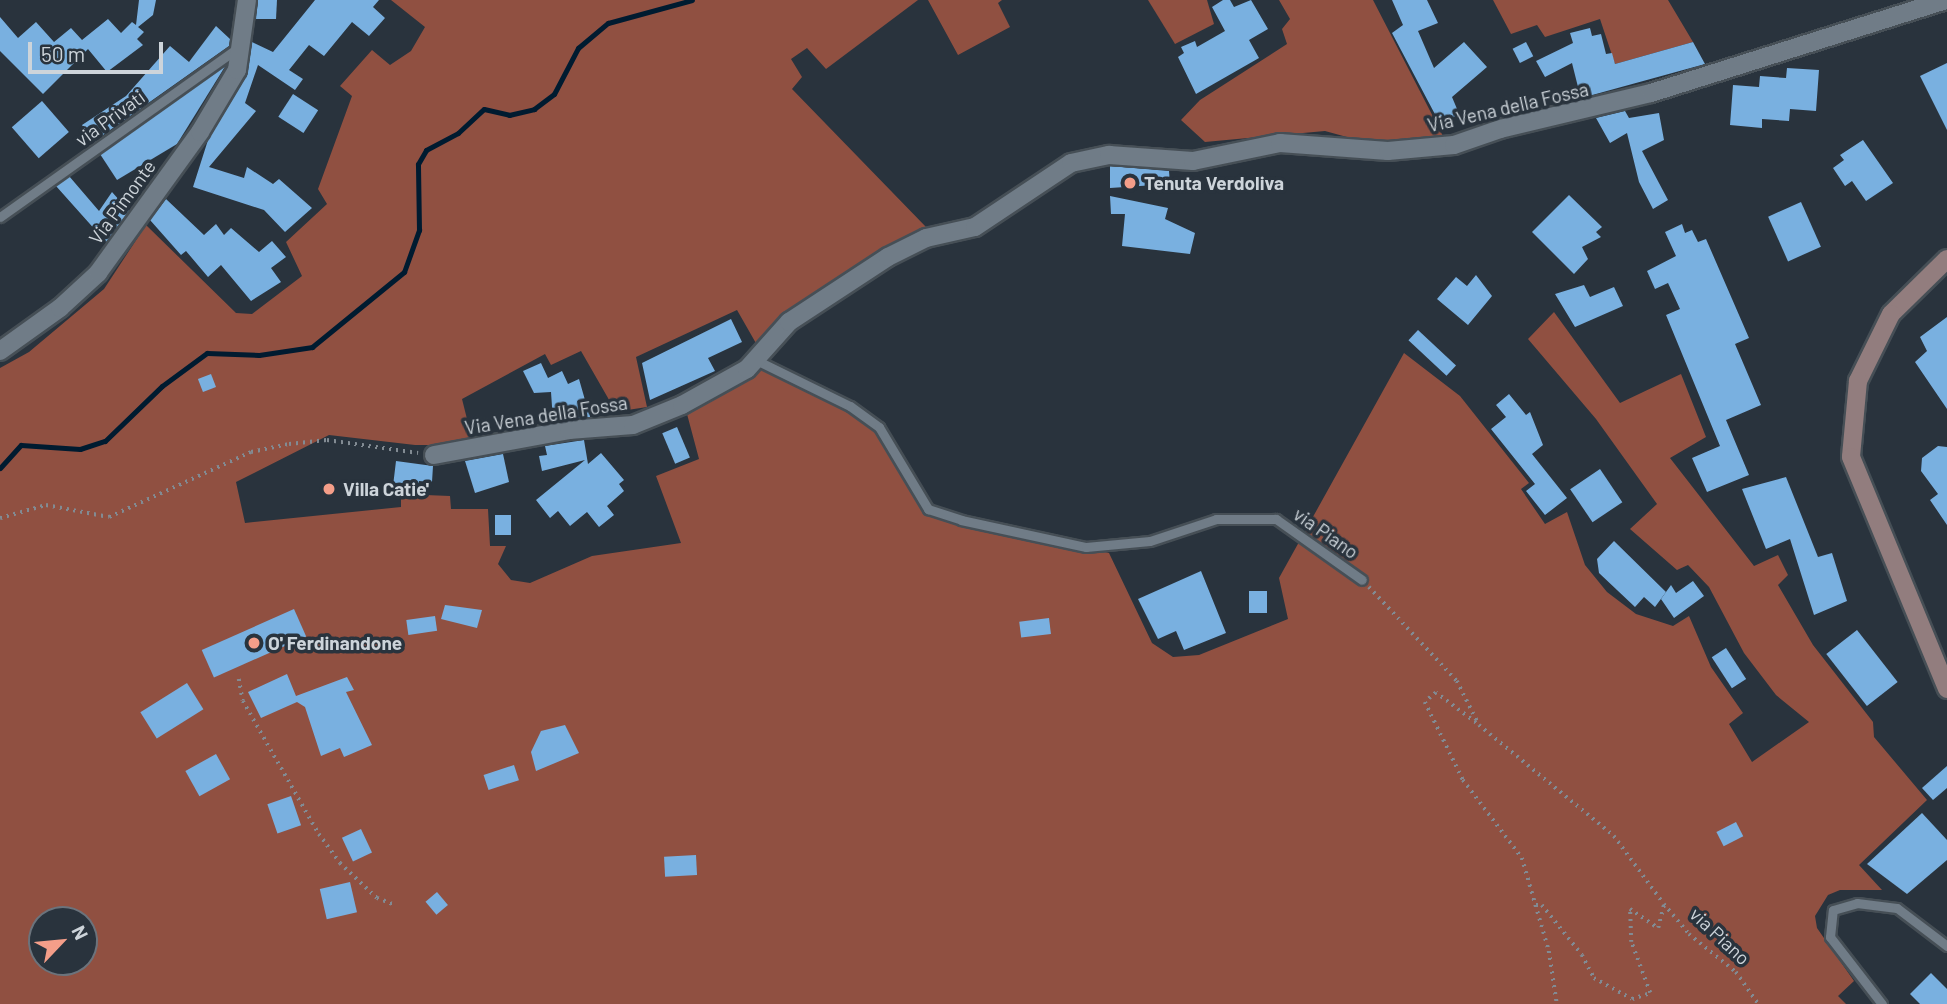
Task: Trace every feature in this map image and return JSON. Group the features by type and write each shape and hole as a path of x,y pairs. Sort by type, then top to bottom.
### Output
{"main road":[{"path":"1947,258 1891,314 1858,381 1851,457 1947,689"}],"street":[{"path":"240,47 247,0"},
{"name":"Via Vena della Fossa","path":"434,455 569,430 633,425 709,391 756,360 789,322 888,257 926,239 975,227 1072,163 1109,155 1193,161 1280,143 1388,151 1454,145 1500,129 1651,93 1946,0"},
{"name":"Via Pimonte","path":"0,351 60,308 98,273 220,103 237,70 240,47"}],"lane":[{"name":"via Privati","path":"0,217 240,47"},
{"name":"via Piano","path":"756,360 850,405 879,427 928,509 961,520 1086,547 1150,541 1216,519 1276,519 1362,580"},
{"path":"1882,1004 1830,937 1833,911 1857,903 1897,908 1947,946"}],"path":[{"path":"0,519 46,505 109,517 251,452 289,444 327,440 434,455"},
{"name":"via Piano","path":"1362,580 1457,681 1479,725 1614,836 1689,934 1736,972 1758,1004"},
{"path":"239,679 249,713 319,834 340,863 377,898 395,905"},
{"path":"1479,725 1436,693 1424,702 1462,780 1522,858 1549,951 1557,1004"},
{"path":"1632,999 1650,993 1631,942 1630,909 1658,928 1664,904"},
{"path":"1536,905 1542,905 1582,955 1594,978 1632,999 1634,1004"}],"shaded area":[{"path":"391,0 918,0 826,69 807,48 791,59 802,77 792,89 926,227 807,303 757,345 737,310 636,357 647,407 621,411 612,405 581,351 551,365 545,354 462,399 472,439 450,445 415,445 329,435 236,482 245,523 401,507 401,494 450,496 451,509 488,509 490,546 506,546 498,564 511,580 530,583 592,556 681,543 656,476 699,459 687,414 732,389 756,360 858,408 894,451 910,489 928,509 1109,553 1152,643 1173,657 1199,655 1288,619 1279,578 1404,353 1460,396 1529,483 1521,489 1545,524 1567,512 1585,565 1607,592 1636,614 1673,626 1689,616 1711,667 1743,713 1729,724 1752,762 1809,722 1776,695 1744,653 1709,587 1688,565 1677,570 1630,529 1657,504 1596,419 1528,339 1554,312 1620,403 1681,374 1706,437 1670,458 1754,566 1778,555 1788,575 1778,585 1813,645 1873,722 1874,737 1927,800 1859,865 1882,890 1840,890 1828,895 1815,916 1817,928 1854,981 1838,996 1846,1004 0,1004 0,368 29,352 104,289 146,225 236,313 252,314 302,276 286,242 327,204 318,189 352,96 340,86 372,50 390,65 411,51 425,27"},
{"path":"928,0 1002,0 998,3 1010,27 958,55"},
{"path":"1148,0 1207,0 1214,24 1175,44"},
{"path":"1279,0 1373,0 1443,136 1423,143 1365,142 1325,131 1205,142 1181,120 1200,100 1287,44 1282,29 1290,19"},
{"path":"1493,0 1668,0 1693,42 1615,64 1600,19 1545,37 1537,25 1511,34"}],"building":[{"path":"139,0 156,0 153,15 138,27 144,32 137,39 143,45 107,72 88,49 43,94 0,51 0,17 18,38 36,22 54,42 71,28 82,40 108,19 121,33 132,22 136,25"},
{"path":"258,0 277,0 276,19 256,19"},
{"path":"315,0 379,0 373,7 385,18 369,36 352,22 324,56 309,45 289,70 303,79 295,90 258,65 245,103 256,111 209,167 244,178 247,167 273,184 279,179 312,208 285,232 264,210 193,187 208,140 247,75 252,42 273,52"},
{"path":"1223,0 1230,0 1234,7 1251,0 1268,29 1249,40 1259,58 1196,94 1178,57 1184,53 1181,47 1195,41 1197,47 1225,31 1212,7"},
{"path":"1392,0 1427,0 1438,23 1418,31 1434,68 1464,42 1487,67 1452,97 1460,116 1438,120 1392,33 1403,25"},
{"path":"216,26 230,39 229,46 93,142 82,125 126,96 170,46 189,62"},
{"path":"1590,28 1592,36 1601,34 1606,54 1612,53 1615,64 1693,42 1705,64 1585,97 1580,95 1572,63 1545,77 1536,61 1573,43 1570,33"},
{"path":"1526,42 1533,56 1520,63 1513,49"},
{"path":"1947,63 1947,130 1920,76"},
{"path":"226,65 177,144 117,180 100,154"},
{"path":"1787,68 1819,70 1816,111 1790,109 1789,121 1762,119 1762,128 1730,125 1733,85 1759,87 1760,76 1786,78"},
{"path":"293,94 318,110 303,133 278,117"},
{"path":"42,101 69,132 39,158 12,127"},
{"path":"1625,111 1629,118 1659,113 1664,140 1642,151 1668,200 1653,209 1639,182 1627,133 1610,143 1596,118"},
{"path":"1863,140 1893,183 1866,201 1852,181 1845,186 1833,168 1844,160 1840,155"},
{"path":"1110,166 1169,171 1170,184 1110,188"},
{"path":"69,176 99,211 112,192 129,211 106,242 56,186"},
{"path":"1569,195 1602,227 1596,232 1601,237 1582,247 1588,259 1574,274 1532,232"},
{"path":"1110,196 1168,208 1165,219 1195,233 1190,254 1122,246 1125,214 1111,214"},
{"path":"166,199 204,235 216,224 224,235 231,228 259,252 272,241 286,257 271,268 281,282 251,301 221,265 208,277 186,251 181,255 150,220"},
{"path":"1801,202 1821,247 1788,261 1768,217"},
{"path":"1682,224 1685,233 1692,230 1698,242 1706,239 1749,338 1735,344 1761,405 1726,420 1749,475 1707,492 1692,458 1720,446 1666,315 1680,309 1668,283 1655,289 1647,271 1676,256 1665,232"},
{"path":"1476,275 1492,296 1468,325 1437,299 1456,277 1467,286"},
{"path":"1584,285 1590,297 1614,287 1623,306 1575,327 1555,294"},
{"path":"1947,317 1947,409 1915,362 1927,351 1920,337"},
{"path":"731,319 742,342 708,358 715,371 650,400 642,363"},
{"path":"1418,330 1456,365 1446,376 1408,340"},
{"path":"541,363 548,378 562,371 568,384 579,379 585,400 589,399 590,417 553,421 551,392 534,393 523,371"},
{"path":"211,374 216,387 203,392 198,379"},
{"path":"1509,394 1526,415 1530,412 1543,445 1532,454 1567,498 1545,515 1526,491 1535,484 1491,429 1506,417 1496,405"},
{"path":"677,427 690,457 675,464 662,433"},
{"path":"584,440 588,464 601,453 624,480 619,484 624,491 607,506 614,515 599,527 587,512 570,526 558,511 550,518 536,500 585,460 542,471 539,456 547,455 545,446"},
{"path":"1938,446 1947,447 1947,525 1930,500 1938,494 1921,471 1922,458"},
{"path":"503,454 509,482 475,493 465,461"},
{"path":"396,461 433,466 432,482 419,481 418,489 393,486"},
{"path":"1600,469 1622,502 1593,522 1570,489"},
{"path":"1786,477 1818,557 1832,553 1847,601 1814,615 1790,539 1766,549 1742,489"},
{"path":"495,515 511,515 511,535 495,535"},
{"path":"1614,541 1666,592 1655,607 1644,597 1635,607 1599,573 1597,559"},
{"path":"1201,571 1226,633 1184,650 1176,631 1158,639 1138,599"},
{"path":"1693,581 1704,596 1674,618 1661,599 1671,585 1676,593"},
{"path":"1249,591 1267,591 1267,613 1249,613"},
{"path":"445,605 482,610 477,628 441,619"},
{"name":"O' Ferdinandone","path":"294,609 306,636 214,677 202,650"},
{"path":"435,616 437,631 408,635 406,620"},
{"path":"1049,618 1051,634 1021,638 1019,622"},
{"path":"1857,630 1898,682 1867,706 1826,654"},
{"path":"1726,648 1746,679 1732,688 1712,657"},
{"path":"287,674 296,696 347,677 354,690 346,692 372,745 344,757 340,748 321,756 305,707 297,702 261,718 248,692"},
{"path":"187,683 203,709 157,738 140,712"},
{"path":"565,725 579,753 536,771 531,752 541,731"},
{"path":"216,754 230,779 199,796 185,771"},
{"path":"514,765 519,780 489,790 484,775"},
{"path":"1947,766 1947,788 1933,800 1922,788"},
{"path":"291,796 301,825 277,833 267,804"},
{"path":"1922,813 1947,840 1947,860 1907,894 1867,864"},
{"path":"1736,822 1743,836 1724,846 1716,832"},
{"path":"361,829 372,853 353,861 342,838"},
{"path":"696,855 697,875 665,877 664,857"},
{"path":"350,882 357,912 327,919 320,889"},
{"path":"437,892 448,905 436,915 426,902"},
{"path":"1931,973 1947,989 1947,1004 1920,1004 1910,994"}],"waterway":[{"path":"0,468 21,445 80,449 105,441 162,386 207,353 259,355 312,347 404,272 419,230 418,164 426,150 458,133 484,109 509,115 534,109 554,94 578,48 608,23 692,0"}],"place":[{"name":"Tenuta Verdoliva","path":"1130,183"},
{"name":"Villa Catie'","path":"329,489"},
{"name":"O' Ferdinandone","path":"254,643"}]}
